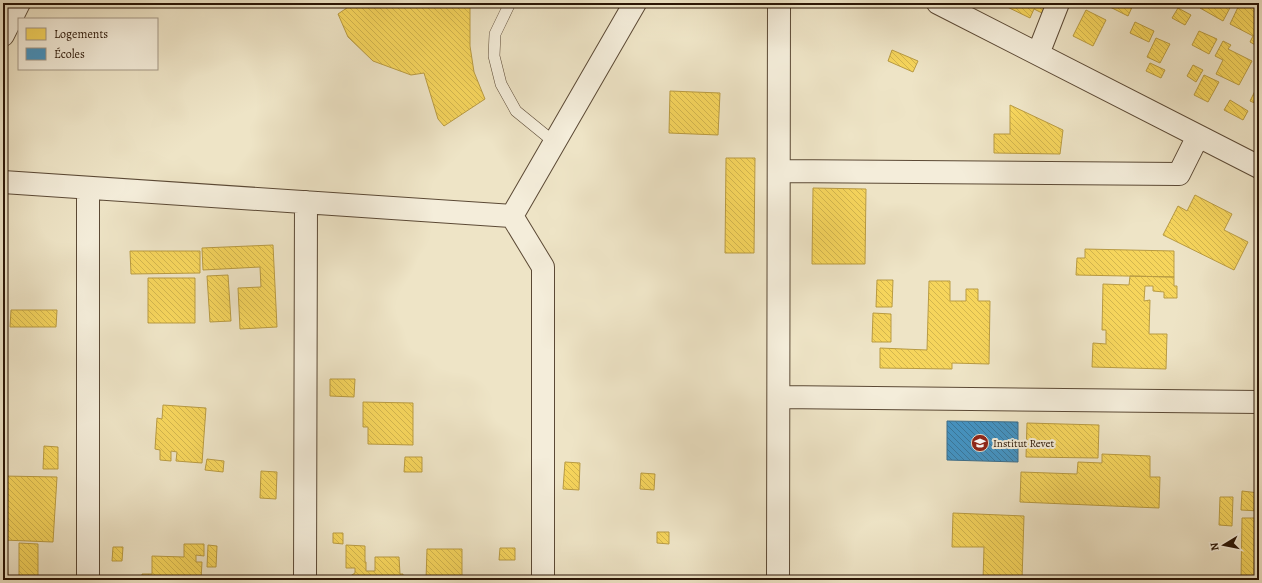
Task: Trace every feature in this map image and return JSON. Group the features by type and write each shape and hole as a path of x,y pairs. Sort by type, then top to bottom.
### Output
{"street":[{"path":"3,35 19,3"},
{"path":"512,216 635,3"},
{"path":"778,580 780,171 779,3"},
{"path":"938,3 1259,167"},
{"path":"1038,54 1058,3"},
{"path":"780,171 1180,174 1198,136"},
{"path":"3,182 512,216"},
{"path":"88,188 88,580"},
{"path":"305,580 306,202"},
{"path":"512,216 543,267 543,580"},
{"path":"779,397 1259,402"}],"lane":[{"path":"510,3 495,34 494,56 501,84 516,111 554,142"}],"building: Logements":[{"path":"354,3 470,3 470,46 474,72 485,99 444,126 438,119 424,73 411,75 373,61 348,37 338,14"},
{"path":"999,3 1047,3 1042,13 1034,9 1030,18"},
{"path":"1102,3 1134,3 1128,16"},
{"path":"1203,3 1232,4 1223,21 1200,8"},
{"path":"1240,3 1259,3 1259,47 1250,42 1253,36 1230,24"},
{"path":"1178,8 1191,15 1185,25 1172,18"},
{"path":"1086,10 1106,20 1093,46 1073,36"},
{"path":"1135,22 1154,31 1149,42 1130,33"},
{"path":"1199,31 1217,39 1209,54 1192,45"},
{"path":"1156,38 1170,44 1160,63 1147,57"},
{"path":"1223,41 1231,45 1228,49 1252,61 1239,85 1216,74 1223,60 1215,56"},
{"path":"892,50 918,61 913,72 888,61"},
{"path":"1150,63 1165,70 1161,78 1146,71"},
{"path":"1193,65 1203,70 1196,82 1187,76"},
{"path":"1204,75 1219,82 1208,102 1194,95"},
{"path":"1259,83 1259,105 1250,101"},
{"path":"670,91 720,93 718,135 669,133"},
{"path":"1230,100 1248,111 1243,120 1224,110"},
{"path":"1010,105 1063,130 1060,154 994,153 994,134 1010,134"},
{"path":"726,158 755,158 754,253 725,253"},
{"path":"813,188 866,189 865,264 812,264"},
{"path":"1195,195 1232,214 1224,230 1248,242 1234,270 1163,235 1178,206 1187,211"},
{"path":"273,245 277,327 240,329 238,288 261,287 260,267 203,270 202,248"},
{"path":"1085,249 1174,251 1174,277 1076,275 1077,258 1085,258"},
{"path":"130,251 200,251 200,273 131,274"},
{"path":"228,275 231,321 210,322 207,276"},
{"path":"1130,276 1174,277 1174,286 1177,286 1177,298 1164,298 1164,292 1153,291 1153,286 1145,286 1144,301 1150,300 1149,334 1167,334 1166,369 1092,367 1093,343 1106,344 1106,330 1102,330 1103,284 1129,285"},
{"path":"148,278 195,278 195,323 148,323"},
{"path":"877,280 893,280 892,307 876,307"},
{"path":"929,281 950,281 950,301 966,301 966,289 978,289 978,301 990,301 989,364 952,363 952,369 880,368 880,348 927,350"},
{"path":"11,310 57,310 56,327 10,327"},
{"path":"873,313 891,314 891,342 872,342"},
{"path":"330,379 355,379 354,397 330,396"},
{"path":"363,402 413,403 413,445 368,444 368,427 363,427"},
{"path":"163,405 206,408 202,463 176,461 177,452 171,451 171,461 160,460 160,450 155,449 157,418 162,419"},
{"path":"1027,423 1099,425 1098,458 1026,457"},
{"path":"44,446 58,447 58,469 43,469"},
{"path":"1102,454 1150,456 1150,477 1160,477 1159,508 1020,502 1021,472 1077,474 1078,462 1102,463"},
{"path":"405,457 422,457 422,472 404,472"},
{"path":"207,459 224,461 223,472 205,470"},
{"path":"565,462 580,463 579,490 563,489"},
{"path":"261,471 277,472 276,499 260,498"},
{"path":"641,473 655,474 654,490 640,489"},
{"path":"3,476 57,477 53,542 3,540"},
{"path":"1242,491 1259,493 1259,511 1241,510"},
{"path":"1220,497 1233,497 1232,526 1219,525"},
{"path":"953,513 1024,516 1022,580 983,580 984,547 952,547"},
{"path":"1242,518 1259,518 1259,580 1241,580"},
{"path":"657,532 669,532 669,544 657,543"},
{"path":"333,533 343,533 343,544 333,543"},
{"path":"19,543 38,544 38,580 19,580"},
{"path":"184,544 204,544 204,556 196,555 196,562 202,562 201,580 142,580 142,574 152,574 152,556 184,557"},
{"path":"208,545 217,546 216,567 207,567"},
{"path":"346,545 365,546 366,571 375,571 375,557 399,557 400,574 403,574 403,580 347,580 355,573 355,568 346,568"},
{"path":"113,547 123,547 122,561 112,561"},
{"path":"500,548 515,548 515,560 499,560"},
{"path":"427,549 462,549 462,580 426,580"},
{"path":"3,550 7,550 8,580 3,580"}],"building: Écoles":[{"path":"947,421 1018,422 1018,462 947,460"}],"place":[{"name":"Institut Revet","path":"980,443"}]}
